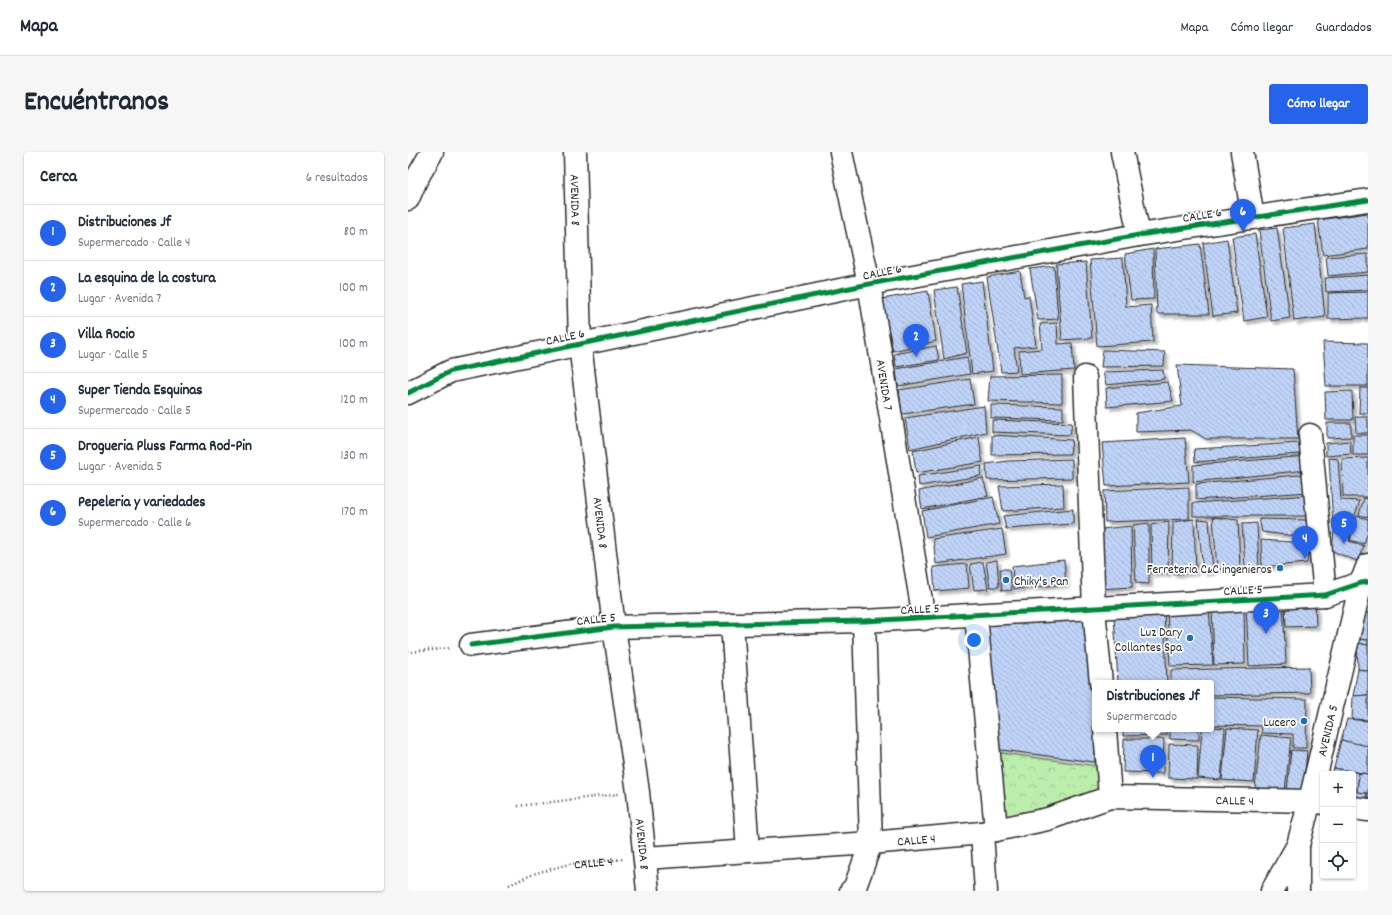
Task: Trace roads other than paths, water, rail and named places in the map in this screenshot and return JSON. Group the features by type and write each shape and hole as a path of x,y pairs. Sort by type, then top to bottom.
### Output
{"street":[{"path":"408,199 416,180 432,152"},
{"name":"AVENIDA 8","path":"575,152 580,344 614,627 638,792 648,891"},
{"name":"AVENIDA 7","path":"841,152 869,284 924,618"},
{"path":"1122,152 1139,235"},
{"path":"1242,152 1253,218"},
{"name":"CALLE 6","path":"408,393 451,371 869,284 1139,235 1368,200"},
{"path":"1086,377 1094,609 1100,680"},
{"path":"1310,436 1325,595"},
{"name":"CALLE 5","path":"471,645 614,627 864,621 976,616 1325,595 1366,577"},
{"name":"AVENIDA 5","path":"1272,891 1298,846 1317,802 1366,577"},
{"path":"976,616 989,832 986,891"},
{"path":"851,891 855,887 871,843 864,621"},
{"path":"732,624 748,851"},
{"path":"1104,732 1110,797"},
{"name":"CALLE 4","path":"645,858 871,843 989,832 1048,819 1110,797 1317,802"},
{"path":"1356,808 1368,810"},
{"path":"1298,846 1298,891"}],"place":[{"name":"Pepeleria y variedades","path":"1243,232"},
{"name":"La esquina de la costura","path":"916,357"},
{"name":"Drogueria Pluss Farma Rod-Pin","path":"1344,544"},
{"name":"Super Tienda Esquinas","path":"1305,559"},
{"name":"Ferreteria C&C ingenieros","path":"1280,568"},
{"name":"Chiky's Pan","path":"1006,580"},
{"name":"Villa Rocio","path":"1266,634"},
{"name":"Luz Dary Collantes Spa","path":"1190,638"},
{"name":"Lucero","path":"1304,721"},
{"name":"Distribuciones Jf","path":"1153,778"}]}
